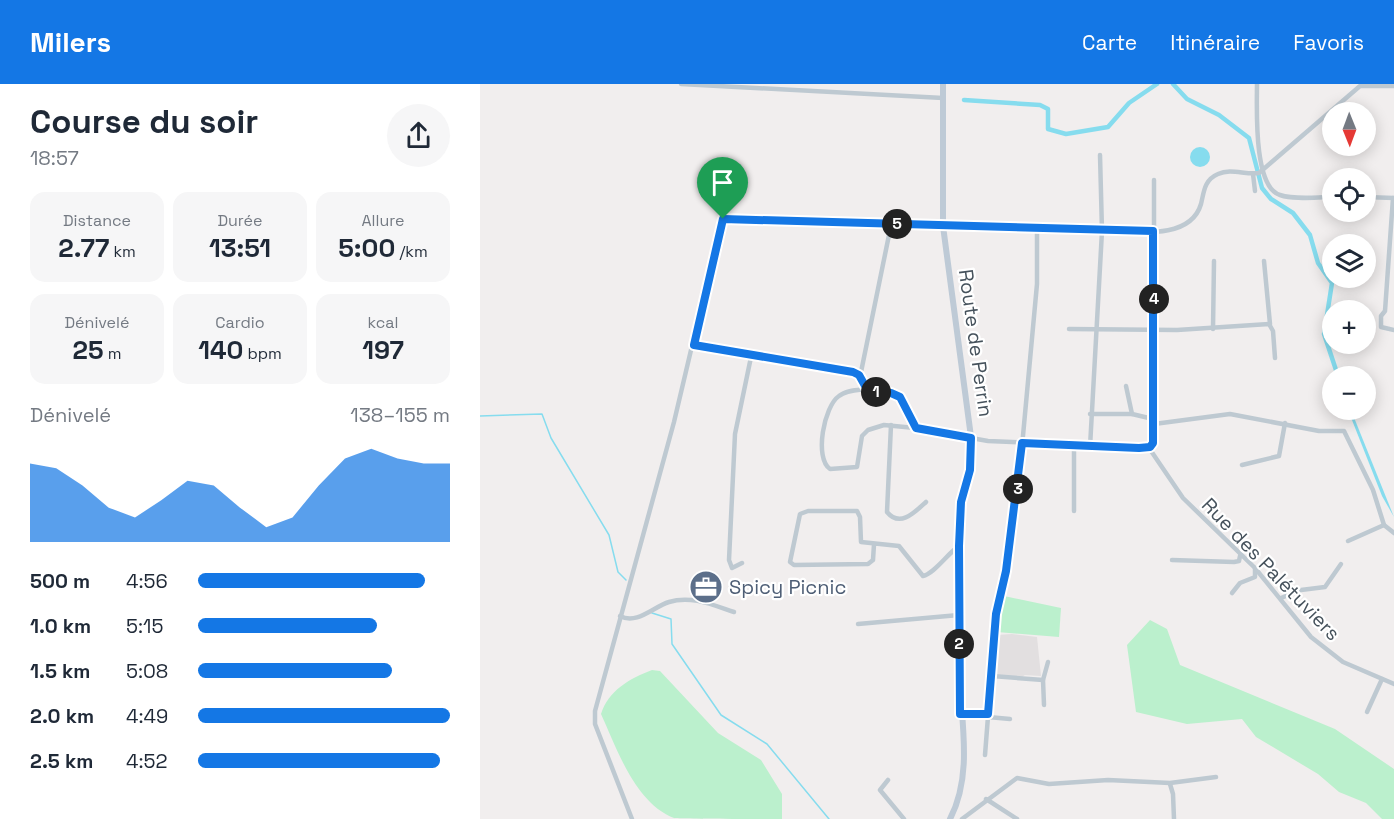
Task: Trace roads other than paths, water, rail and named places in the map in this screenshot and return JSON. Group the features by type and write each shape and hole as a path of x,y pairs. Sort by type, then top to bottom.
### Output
{"main road":[{"name":"Route de Perrin","path":"943,84 944,226 971,438 970,470 961,502 959,546 960,714 963,776 959,799 950,819"}],"street":[{"path":"681,84 943,98"},
{"path":"1257,84 1257,138 1263,170 1272,190 1279,195 1322,197"},
{"path":"632,819 594,717 600,684 694,345 723,219 1102,231 1153,231 1177,228 1193,219 1206,184 1215,175 1225,171 1253,174 1263,170 1360,85 1394,86"},
{"path":"1090,447 1090,414 1102,231 1100,154"},
{"path":"1253,174 1255,190"},
{"path":"915,428 900,397 891,393 866,389 843,393 833,402 823,429 826,467 832,470 855,468 858,464 862,436 872,428 891,425 971,438 1022,443 1149,448 1153,443 1154,422 1154,180"},
{"path":"1376,197 1393,198 1385,311 1381,315 1381,327 1394,330"},
{"path":"860,377 889,235 897,224"},
{"path":"985,755 996,614 1006,571 1022,443 1037,284 1037,229"},
{"path":"1213,329 1215,261"},
{"path":"1264,261 1275,358"},
{"path":"1069,329 1213,329 1270,324"},
{"path":"694,345 751,357 853,372 860,377 866,389"},
{"path":"742,563 734,568 729,563 735,434 751,357"},
{"path":"1126,386 1132,414"},
{"path":"1090,414 1132,414 1154,422 1219,414 1285,423 1319,431 1346,432 1373,490 1384,525 1394,533"},
{"path":"1242,465 1279,456 1285,423"},
{"path":"891,425 887,512 894,518 904,518 926,502"},
{"path":"1074,446 1074,511"},
{"name":"Rue des Palétuviers","path":"1149,448 1183,498 1240,556 1255,568 1306,631 1324,649 1350,665 1394,684"},
{"path":"874,544 873,560 868,564 794,565 790,562 800,516 804,511 857,511 860,516 860,541 892,544 904,548 924,576 932,573 943,559 959,546"},
{"path":"1348,541 1384,525"},
{"path":"1172,560 1234,562 1239,561 1240,556"},
{"path":"1281,598 1301,590 1325,586 1341,564"},
{"path":"1232,593 1240,583 1255,577 1255,568"},
{"path":"620,616 627,619 636,618 670,602 685,600 734,612"},
{"path":"858,624 959,615"},
{"path":"1044,705 1043,680 1048,663"},
{"path":"992,676 1043,680"},
{"path":"1367,712 1382,679"},
{"path":"960,714 1010,719"},
{"path":"962,819 1017,778 1045,784 1108,780 1170,783 1216,777"},
{"path":"888,780 880,790 904,819"},
{"path":"1170,783 1173,791 1173,819"},
{"path":"986,799 1017,819"}],"water":[{"path":"1200,147 1207,150 1210,157 1207,164 1200,167 1193,164 1190,157 1193,150"},
{"path":"1352,420 1355,420 1394,517 1382,496"}],"waterway":[{"path":"964,100 1040,105 1048,109 1048,129 1066,134 1108,127 1129,103 1157,84"},
{"path":"1173,84 1187,99 1219,115 1249,138 1262,188 1271,199 1293,213 1310,235 1318,263 1332,283 1324,334 1335,366"},
{"path":"480,416 542,414 551,438 609,535 618,572 626,580"},
{"path":"652,613 671,619 672,644 721,715 767,744 829,819"}],"place":[{"name":"Spicy Picnic","path":"706,587"}]}
